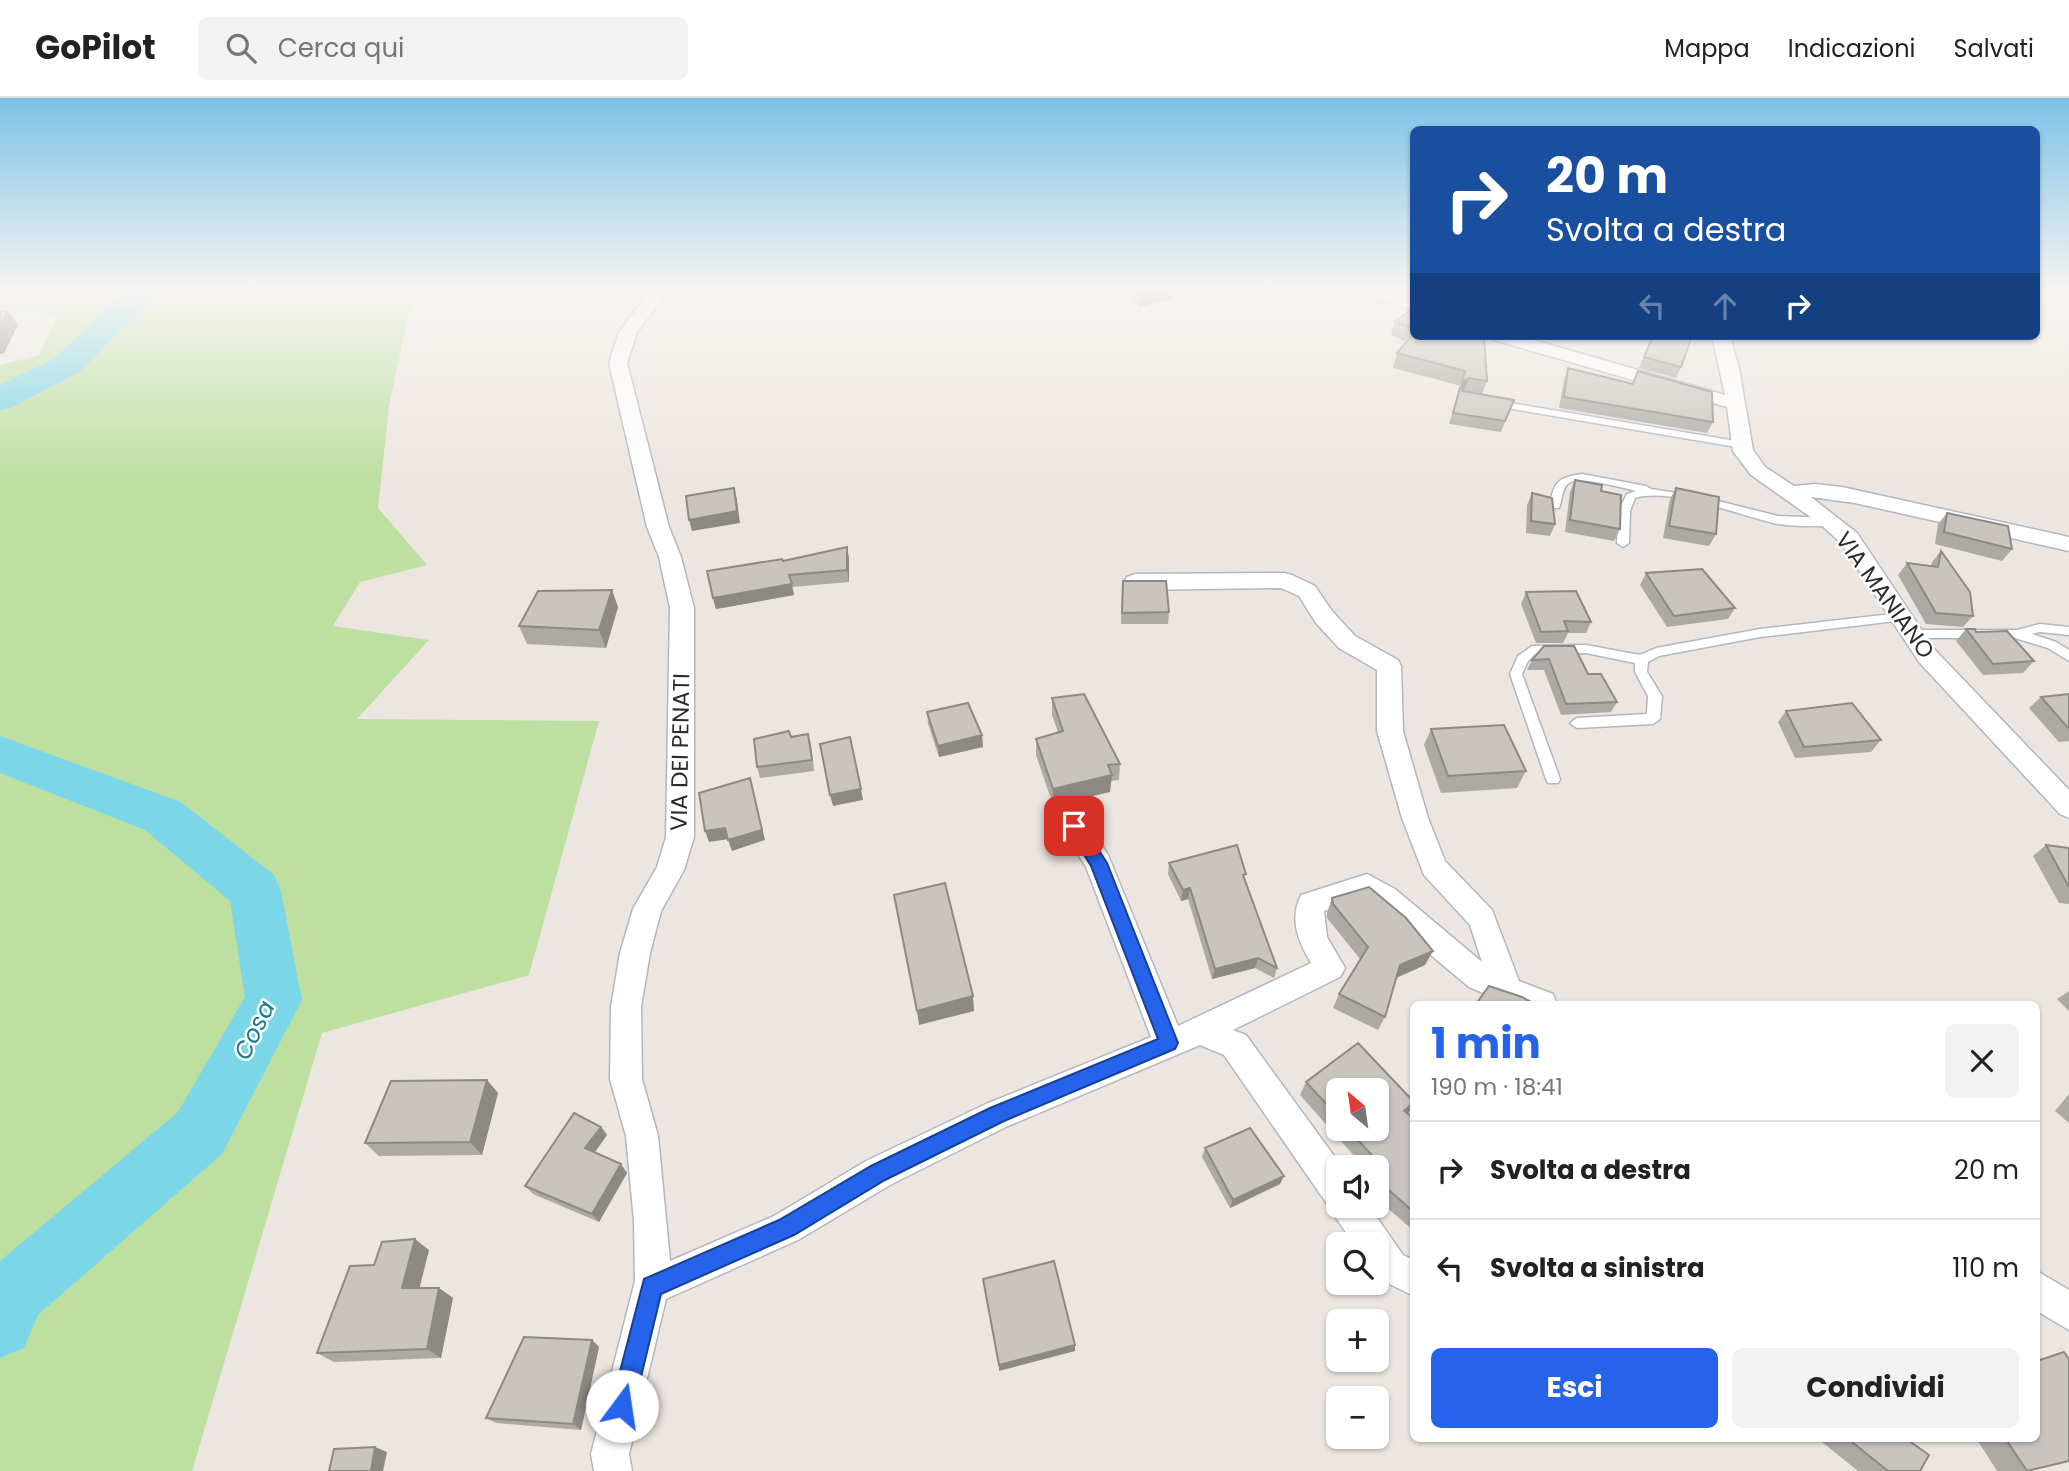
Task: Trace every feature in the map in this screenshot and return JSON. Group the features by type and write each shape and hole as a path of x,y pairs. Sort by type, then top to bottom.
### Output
{"street":[{"name":"VIA DEI PENATI","path":"613,1471 610,1454 652,1287 651,1220 642,1136 626,1079 626,1007 635,953 647,909 670,870 680,837 682,608 670,557 658,527 618,363 619,353"},
{"path":"1559,353 1736,404"},
{"name":"VIA MANIANO","path":"1726,353 1743,452 1758,471 1832,522 1849,538 1927,656 2069,807"},
{"path":"1788,493 1807,489 1837,493 2011,528 2069,544"},
{"path":"1135,582 1284,580 1307,591 1324,617 1347,642 1389,666 1390,731 1415,818 1434,867 1482,919 1507,990"},
{"path":"1074,826 1098,863 1169,1043"},
{"path":"652,1287 786,1228 878,1173 997,1115 1200,1031 1330,968 1314,945 1307,920 1311,903 1367,886 1385,897 1480,978 1534,1001"},
{"path":"1200,1031 1235,1045 1326,1174"},
{"path":"1389,1264 1410,1276"},
{"path":"2040,1291 2069,1312"}],"lane":[{"path":"1478,401 1742,446"},
{"path":"1555,506 1559,488 1566,480 1581,477 1665,492 1780,520 1832,522"},
{"path":"1623,543 1625,504 1631,496 1645,491 1665,492"},
{"path":"1553,779 1517,674 1523,659 1532,650 1586,649 1642,660 1656,652 1760,633 1906,626 2017,634 2052,645 2069,656"},
{"path":"2017,634 2040,628 2069,631"},
{"path":"1577,723 1653,719 1654,696 1641,672 1642,660"}],"green space":[{"path":"400,353 389,406 378,508 427,565 360,582 333,626 429,640 357,719 599,721 529,975 322,1033 192,1471 0,1471 0,365 39,355"}],"building":[{"path":"1397,353 1485,353 1487,381 1469,378 1462,381 1465,371"},
{"path":"1646,353 1686,353 1681,367 1644,357"},
{"path":"1568,368 1633,384 1638,371 1712,392 1713,422 1564,397"},
{"path":"1460,388 1463,391 1514,400 1505,421 1453,413"},
{"path":"1575,480 1602,485 1601,491 1621,495 1620,529 1570,520"},
{"path":"734,488 737,511 689,520 686,496"},
{"path":"1676,488 1719,497 1716,534 1669,526"},
{"path":"1532,493 1552,498 1555,524 1531,521"},
{"path":"1947,513 2008,526 2012,549 1944,532"},
{"path":"847,547 847,570 789,575 792,584 713,598 707,571 782,559 783,561"},
{"path":"1941,551 1970,592 1973,616 1936,613 1907,563 1938,567"},
{"path":"1702,569 1735,608 1674,616 1646,573"},
{"path":"1123,581 1166,581 1169,612 1122,613"},
{"path":"612,590 599,630 519,626 538,591"},
{"path":"1576,591 1591,622 1564,621 1568,631 1541,632 1526,592"},
{"path":"1966,629 1975,629 1976,632 2007,631 2034,661 1993,664"},
{"path":"1544,646 1574,646 1588,674 1601,674 1617,702 1566,704 1549,659 1532,660"},
{"path":"1084,694 1120,764 1108,765 1112,775 1053,789 1036,739 1063,731 1052,698"},
{"path":"2069,694 2069,729 2041,697"},
{"path":"968,703 982,735 938,746 927,712"},
{"path":"1852,703 1881,740 1804,747 1786,711"},
{"path":"1504,725 1526,771 1448,776 1431,729"},
{"path":"789,731 791,737 808,734 812,760 757,767 754,739"},
{"path":"850,737 861,789 830,795 820,744"},
{"path":"750,778 762,830 728,840 725,828 705,831 699,793"},
{"path":"1237,845 1246,874 1243,875 1277,968 1258,958 1215,969 1190,888 1183,890 1169,863"},
{"path":"2046,845 2069,848 2069,887"},
{"path":"945,883 973,996 917,1011 894,895"},
{"path":"1369,887 1406,918 1433,951 1400,965 1385,1017 1339,994 1368,947 1333,904 1332,898"},
{"path":"1489,986 1529,1001 1478,1001"},
{"path":"1358,1043 1410,1098 1410,1106 1404,1111 1410,1115 1410,1209 1389,1190 1389,1155 1372,1155 1359,1141 1390,1141 1390,1078 1326,1078 1326,1104 1306,1082"},
{"path":"487,1080 470,1142 365,1143 391,1081"},
{"path":"574,1113 601,1127 585,1148 621,1164 592,1214 525,1186"},
{"path":"1250,1128 1284,1176 1233,1200 1205,1148"},
{"path":"415,1239 402,1288 439,1288 427,1349 317,1353 350,1266 374,1265 382,1242"},
{"path":"1054,1261 1075,1345 999,1365 983,1279"},
{"path":"524,1337 592,1340 573,1424 486,1418"},
{"path":"2064,1352 2069,1359 2069,1461 2027,1471 2008,1442 2040,1442 2040,1360"},
{"path":"1852,1442 1911,1442 1929,1455 1920,1471 1888,1471"},
{"path":"375,1447 371,1471 329,1471 334,1449"}],"waterway":[{"name":"Cosa","path":"0,399 67,365 79,353"},
{"name":"Cosa","path":"0,754 163,816 255,891 274,1000 200,1133 15,1292 0,1324"}],"route":[{"path":"622,1406 652,1287 786,1228 878,1173 997,1115 1169,1043 1098,863 1074,826"}]}
